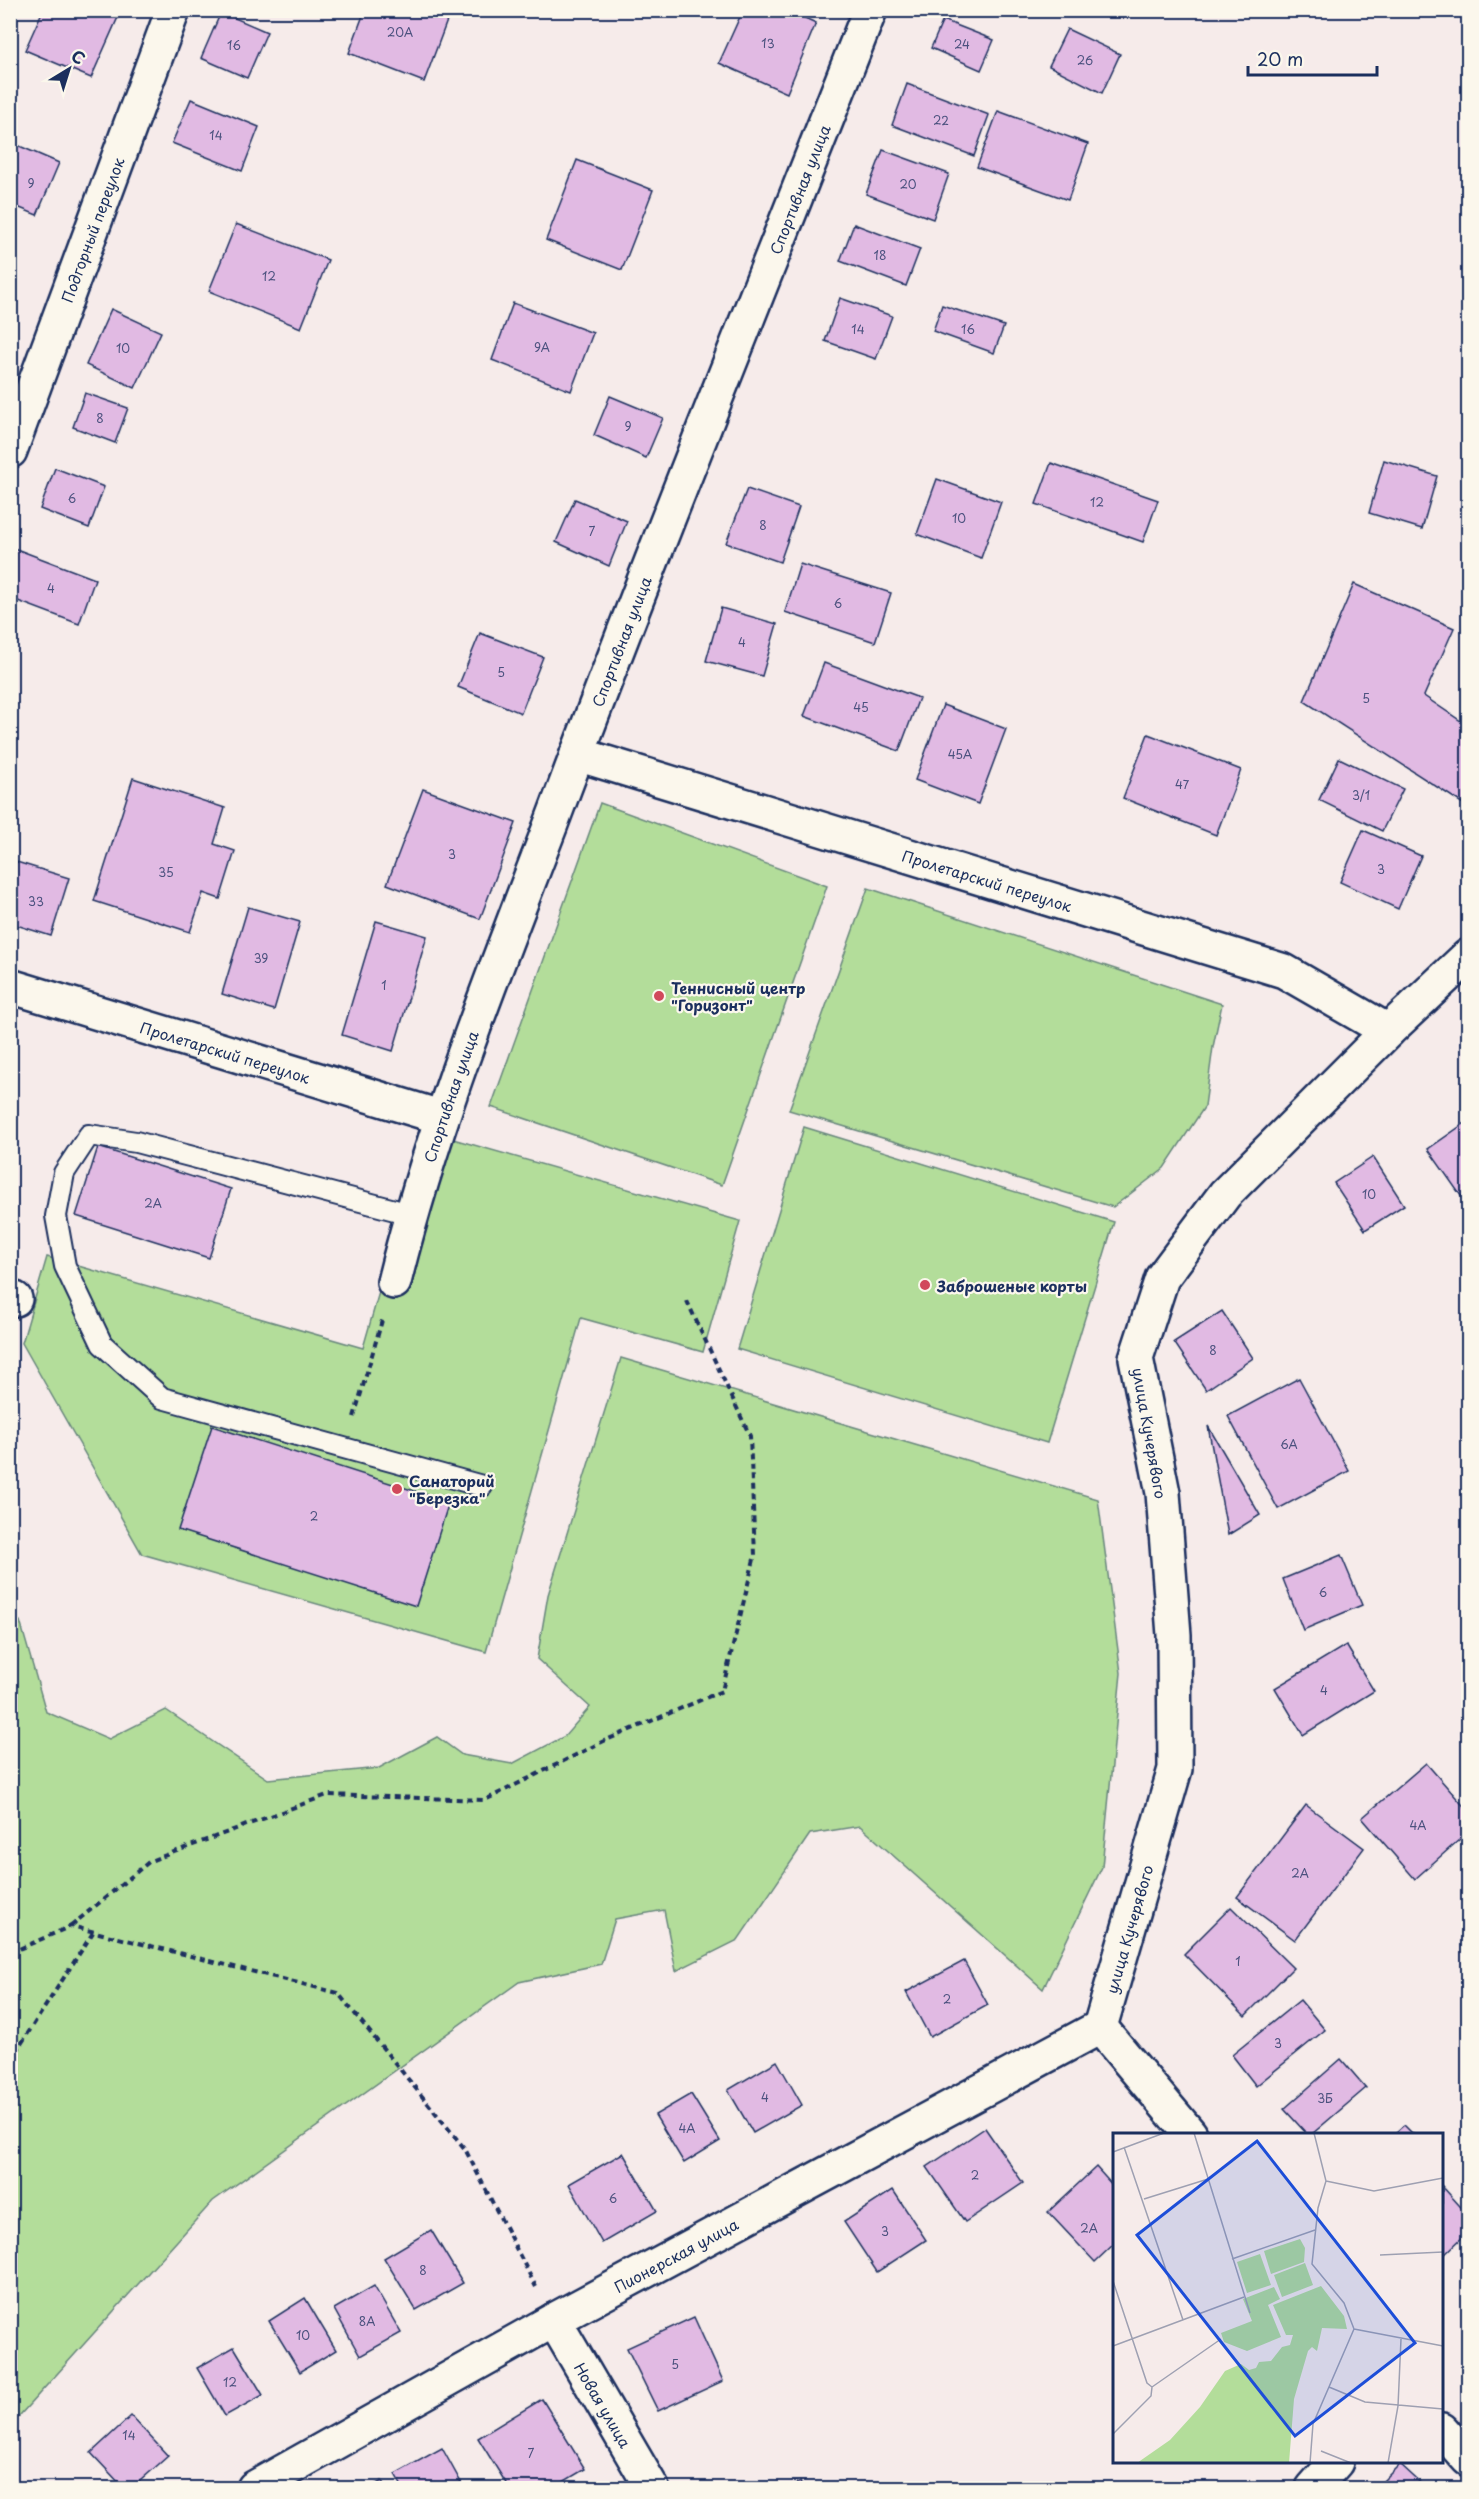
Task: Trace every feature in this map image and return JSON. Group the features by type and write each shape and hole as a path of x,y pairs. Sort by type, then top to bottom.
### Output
{"street":[{"name":"Подгорный переулок","path":"10,451 173,10"},
{"name":"Спортивная улица","path":"394,1282 410,1214 440,1117 577,754 870,10"},
{"name":"Пролетарский переулок","path":"577,754 1284,971 1388,1031"},
{"name":"улица Кучерявого","path":"1100,2027 1175,1769 1174,1635 1163,1493 1136,1358 1162,1278 1225,1194 1388,1031 1468,956"},
{"name":"Пролетарский переулок","path":"10,986 440,1117"},
{"path":"1100,2027 1189,2133"},
{"name":"Пионерская улица","path":"254,2488 554,2320 1100,2027"},
{"name":"Новая улица","path":"554,2320 652,2488"},
{"path":"1443,2431 1468,2459"},
{"path":"1313,2488 1335,2463"}],"lane":[{"path":"410,1214 136,1142 89,1135 64,1173 56,1216 64,1266 102,1344 162,1398 482,1486"}],"path":[{"path":"345,1448 394,1282"},
{"path":"10,1953 71,1926 150,1861 327,1795 485,1800 604,1741 722,1691 755,1555 750,1436 687,1301"},
{"path":"71,1926 338,1993 465,2149 554,2320"},
{"path":"10,2061 94,1931"}],"green space":[{"name":"Теннисный центр \"Горизонт\"","path":"600,803 827,886 722,1185 491,1107"},
{"path":"868,888 1222,1004 1213,1047 1205,1106 1164,1168 1113,1207 789,1110"},
{"name":"Заброшеные корты","path":"804,1127 1114,1222 1047,1443 737,1349"},
{"path":"425,1131 740,1221 703,1352 581,1318 486,1652 142,1554 22,1343 47,1257 363,1348"},
{"path":"621,1358 1098,1499 1121,1673 1102,1867 1043,1989 860,1826 810,1834 738,1940 676,1971 664,1910 615,1919 601,1964 519,1982 213,2201 11,2425 11,1618 20,1621 46,1712 109,1739 166,1710 268,1779 379,1768 437,1737 462,1755 512,1764 565,1736 590,1707 537,1659 548,1595"}],"building":[{"path":"43,10 109,10 119,15 91,78 25,50"},
{"path":"365,10 451,10 424,82 349,53"},
{"path":"743,10 787,10 816,23 787,93 719,63"},
{"path":"221,12 267,32 247,78 201,58"},
{"path":"943,20 994,40 981,70 931,48"},
{"path":"1067,29 1120,54 1102,93 1049,66"},
{"path":"907,84 989,115 974,156 892,125"},
{"path":"191,99 259,127 242,171 172,143"},
{"path":"998,111 1088,144 1068,200 977,167"},
{"path":"10,142 59,163 37,215 10,204"},
{"path":"883,150 949,174 933,219 866,194"},
{"path":"577,160 653,190 622,270 546,240"},
{"path":"236,224 328,260 301,328 209,291"},
{"path":"854,224 920,249 906,286 840,261"},
{"path":"840,298 892,316 876,359 825,341"},
{"path":"513,303 593,333 571,391 492,360"},
{"path":"942,305 1004,326 994,353 933,331"},
{"path":"111,309 161,332 135,388 86,365"},
{"path":"85,393 128,408 115,443 73,427"},
{"path":"610,396 663,418 646,458 594,435"},
{"path":"1384,460 1437,476 1422,529 1369,513"},
{"path":"1051,463 1158,500 1143,542 1036,504"},
{"path":"55,468 104,487 89,528 40,509"},
{"path":"937,479 1001,502 981,558 917,534"},
{"path":"747,489 799,507 780,562 726,543"},
{"path":"575,499 627,521 609,566 556,542"},
{"path":"11,547 95,579 79,624 10,598"},
{"path":"800,564 891,593 875,642 785,612"},
{"path":"1354,584 1454,628 1424,696 1468,726 1468,807 1304,701"},
{"path":"721,608 777,624 762,676 706,661"},
{"path":"480,633 543,657 521,713 458,687"},
{"path":"824,663 919,698 899,751 804,716"},
{"path":"943,705 1006,729 978,804 915,780"},
{"path":"1148,734 1241,770 1216,835 1123,798"},
{"path":"1339,758 1403,789 1382,831 1319,800"},
{"path":"133,778 225,808 214,844 235,851 220,899 203,893 190,932 94,901"},
{"path":"423,789 516,823 480,919 387,884"},
{"path":"1363,830 1421,856 1398,909 1340,882"},
{"path":"10,860 69,878 51,936 10,923"},
{"path":"248,907 300,922 274,1010 222,994"},
{"path":"376,921 427,936 393,1051 342,1035"},
{"path":"1468,1121 1468,1206 1428,1149"},
{"path":"98,1147 231,1189 209,1258 76,1216"},
{"path":"1373,1157 1404,1205 1365,1230 1334,1183"},
{"path":"1222,1311 1253,1358 1206,1390 1174,1342"},
{"path":"1299,1378 1349,1471 1278,1509 1228,1416"},
{"path":"212,1426 449,1502 416,1606 178,1530"},
{"path":"1208,1426 1260,1515 1228,1535"},
{"path":"1341,1555 1362,1605 1303,1630 1283,1579"},
{"path":"1346,1645 1374,1691 1303,1735 1275,1688"},
{"path":"1426,1763 1468,1811 1468,1832 1415,1879 1362,1818"},
{"path":"1306,1805 1364,1848 1295,1940 1237,1897"},
{"path":"1231,1907 1293,1968 1245,2016 1184,1954"},
{"path":"964,1961 988,2005 930,2037 906,1992"},
{"path":"1300,2000 1325,2030 1256,2086 1232,2055"},
{"path":"1341,2059 1366,2088 1313,2133 1306,2133 1284,2109"},
{"path":"777,2061 802,2105 753,2133 728,2090"},
{"path":"691,2094 720,2141 684,2163 655,2115"},
{"path":"1404,2125 1412,2133 1395,2133"},
{"path":"985,2128 1023,2183 965,2222 927,2167"},
{"path":"623,2153 657,2211 602,2243 569,2184"},
{"path":"1096,2167 1113,2186 1113,2245 1095,2262 1048,2212"},
{"path":"1443,2187 1468,2215 1468,2232 1443,2256"},
{"path":"893,2190 926,2240 877,2272 844,2222"},
{"path":"431,2230 463,2283 416,2310 384,2258"},
{"path":"374,2286 401,2333 360,2356 334,2309"},
{"path":"305,2298 336,2350 300,2372 269,2321"},
{"path":"694,2317 723,2381 658,2411 627,2348"},
{"path":"234,2347 263,2395 225,2416 197,2368"},
{"path":"542,2399 585,2469 553,2488 509,2488 478,2438"},
{"path":"131,2416 168,2456 132,2488 124,2488 91,2453"},
{"path":"442,2448 464,2488 403,2488 395,2474"},
{"path":"1400,2464 1426,2488 1376,2488"},
{"path":"382,2481 386,2488 369,2488"},
{"path":"800,2482 804,2488 788,2488"}],"place":[{"name":"Теннисный центр \"Горизонт\"","path":"659,996"},
{"name":"Заброшеные корты","path":"925,1285"},
{"name":"Санаторий \"Березка\"","path":"397,1489"}]}
